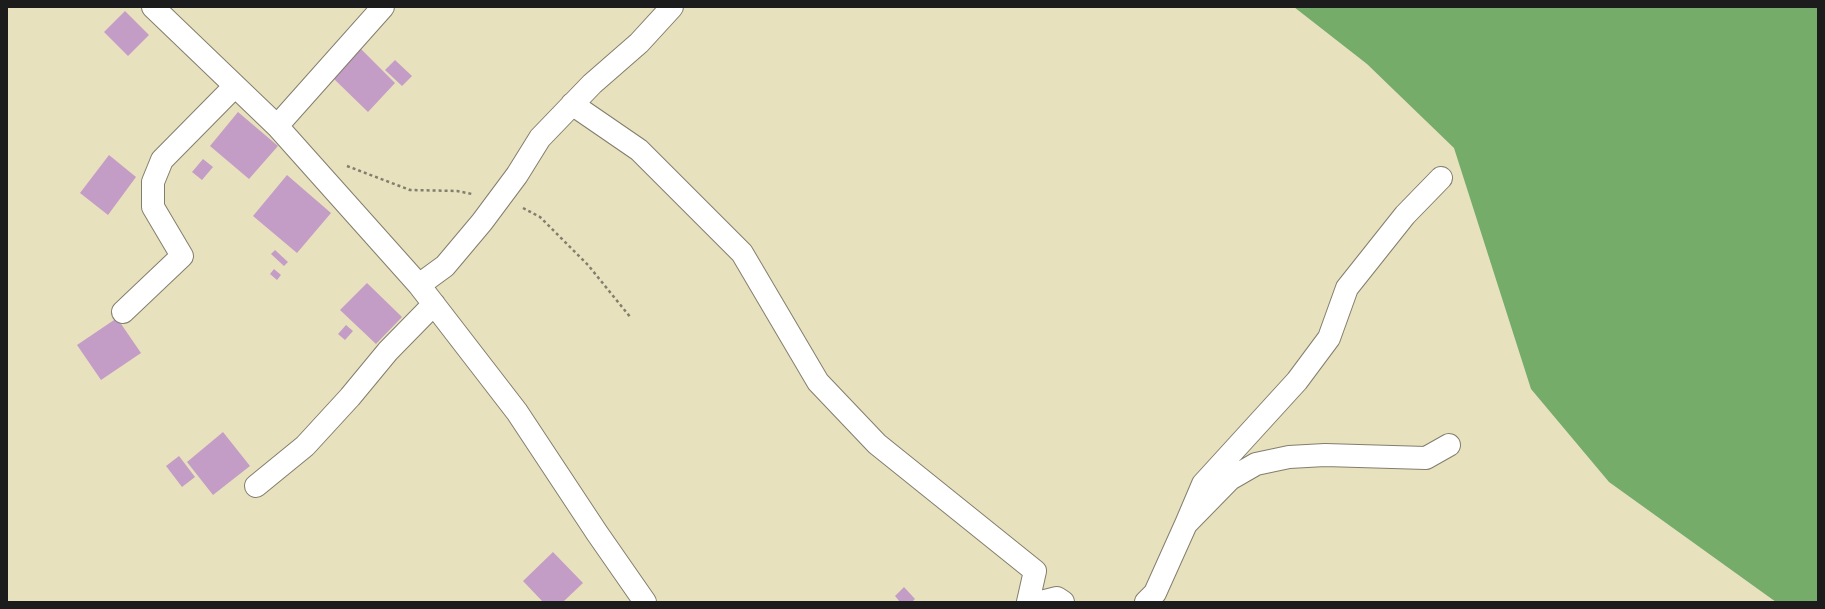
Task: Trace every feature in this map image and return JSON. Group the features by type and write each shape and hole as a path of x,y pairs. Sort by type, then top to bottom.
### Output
{"street":[{"path":"154,7 277,126 419,285 517,412 597,533 645,602"},
{"path":"277,126 382,7"},
{"path":"419,285 444,266 490,211 517,175 540,138 592,84 639,42 672,7"},
{"path":"123,312 182,256 153,207 153,182 162,160 235,86"},
{"path":"572,104 639,150 742,253 818,382 877,444 1035,571 1028,602"},
{"path":"1146,602 1155,594 1203,484 1297,381 1329,338 1347,288 1405,215 1441,178"},
{"path":"256,486 305,446 350,397 388,351 434,304"},
{"path":"1186,524 1230,479 1256,464 1289,457 1325,455 1426,458 1449,445"},
{"path":"1041,602 1057,598 1063,602"}],"green space":[{"path":"1294,7 1818,7 1818,602 1776,602 1609,482 1531,389 1454,148 1367,64"}],"building":[{"path":"125,11 149,35 128,56 104,32"},
{"path":"361,49 395,83 368,112 333,78"},
{"path":"395,60 412,76 402,86 385,70"},
{"path":"238,112 278,146 249,179 210,146"},
{"path":"109,155 136,177 108,215 80,193"},
{"path":"203,159 213,167 202,180 192,172"},
{"path":"287,175 331,213 297,253 253,216"},
{"path":"275,250 288,262 284,266 271,254"},
{"path":"274,269 281,275 277,280 270,274"},
{"path":"367,283 402,317 376,344 340,310"},
{"path":"117,318 141,353 101,380 77,345"},
{"path":"346,325 353,331 345,340 338,334"},
{"path":"223,432 250,466 213,495 187,462"},
{"path":"179,456 195,477 182,487 166,466"},
{"path":"553,552 583,583 563,602 543,602 523,581"},
{"path":"904,587 915,599 912,602 900,602 895,596"}]}
